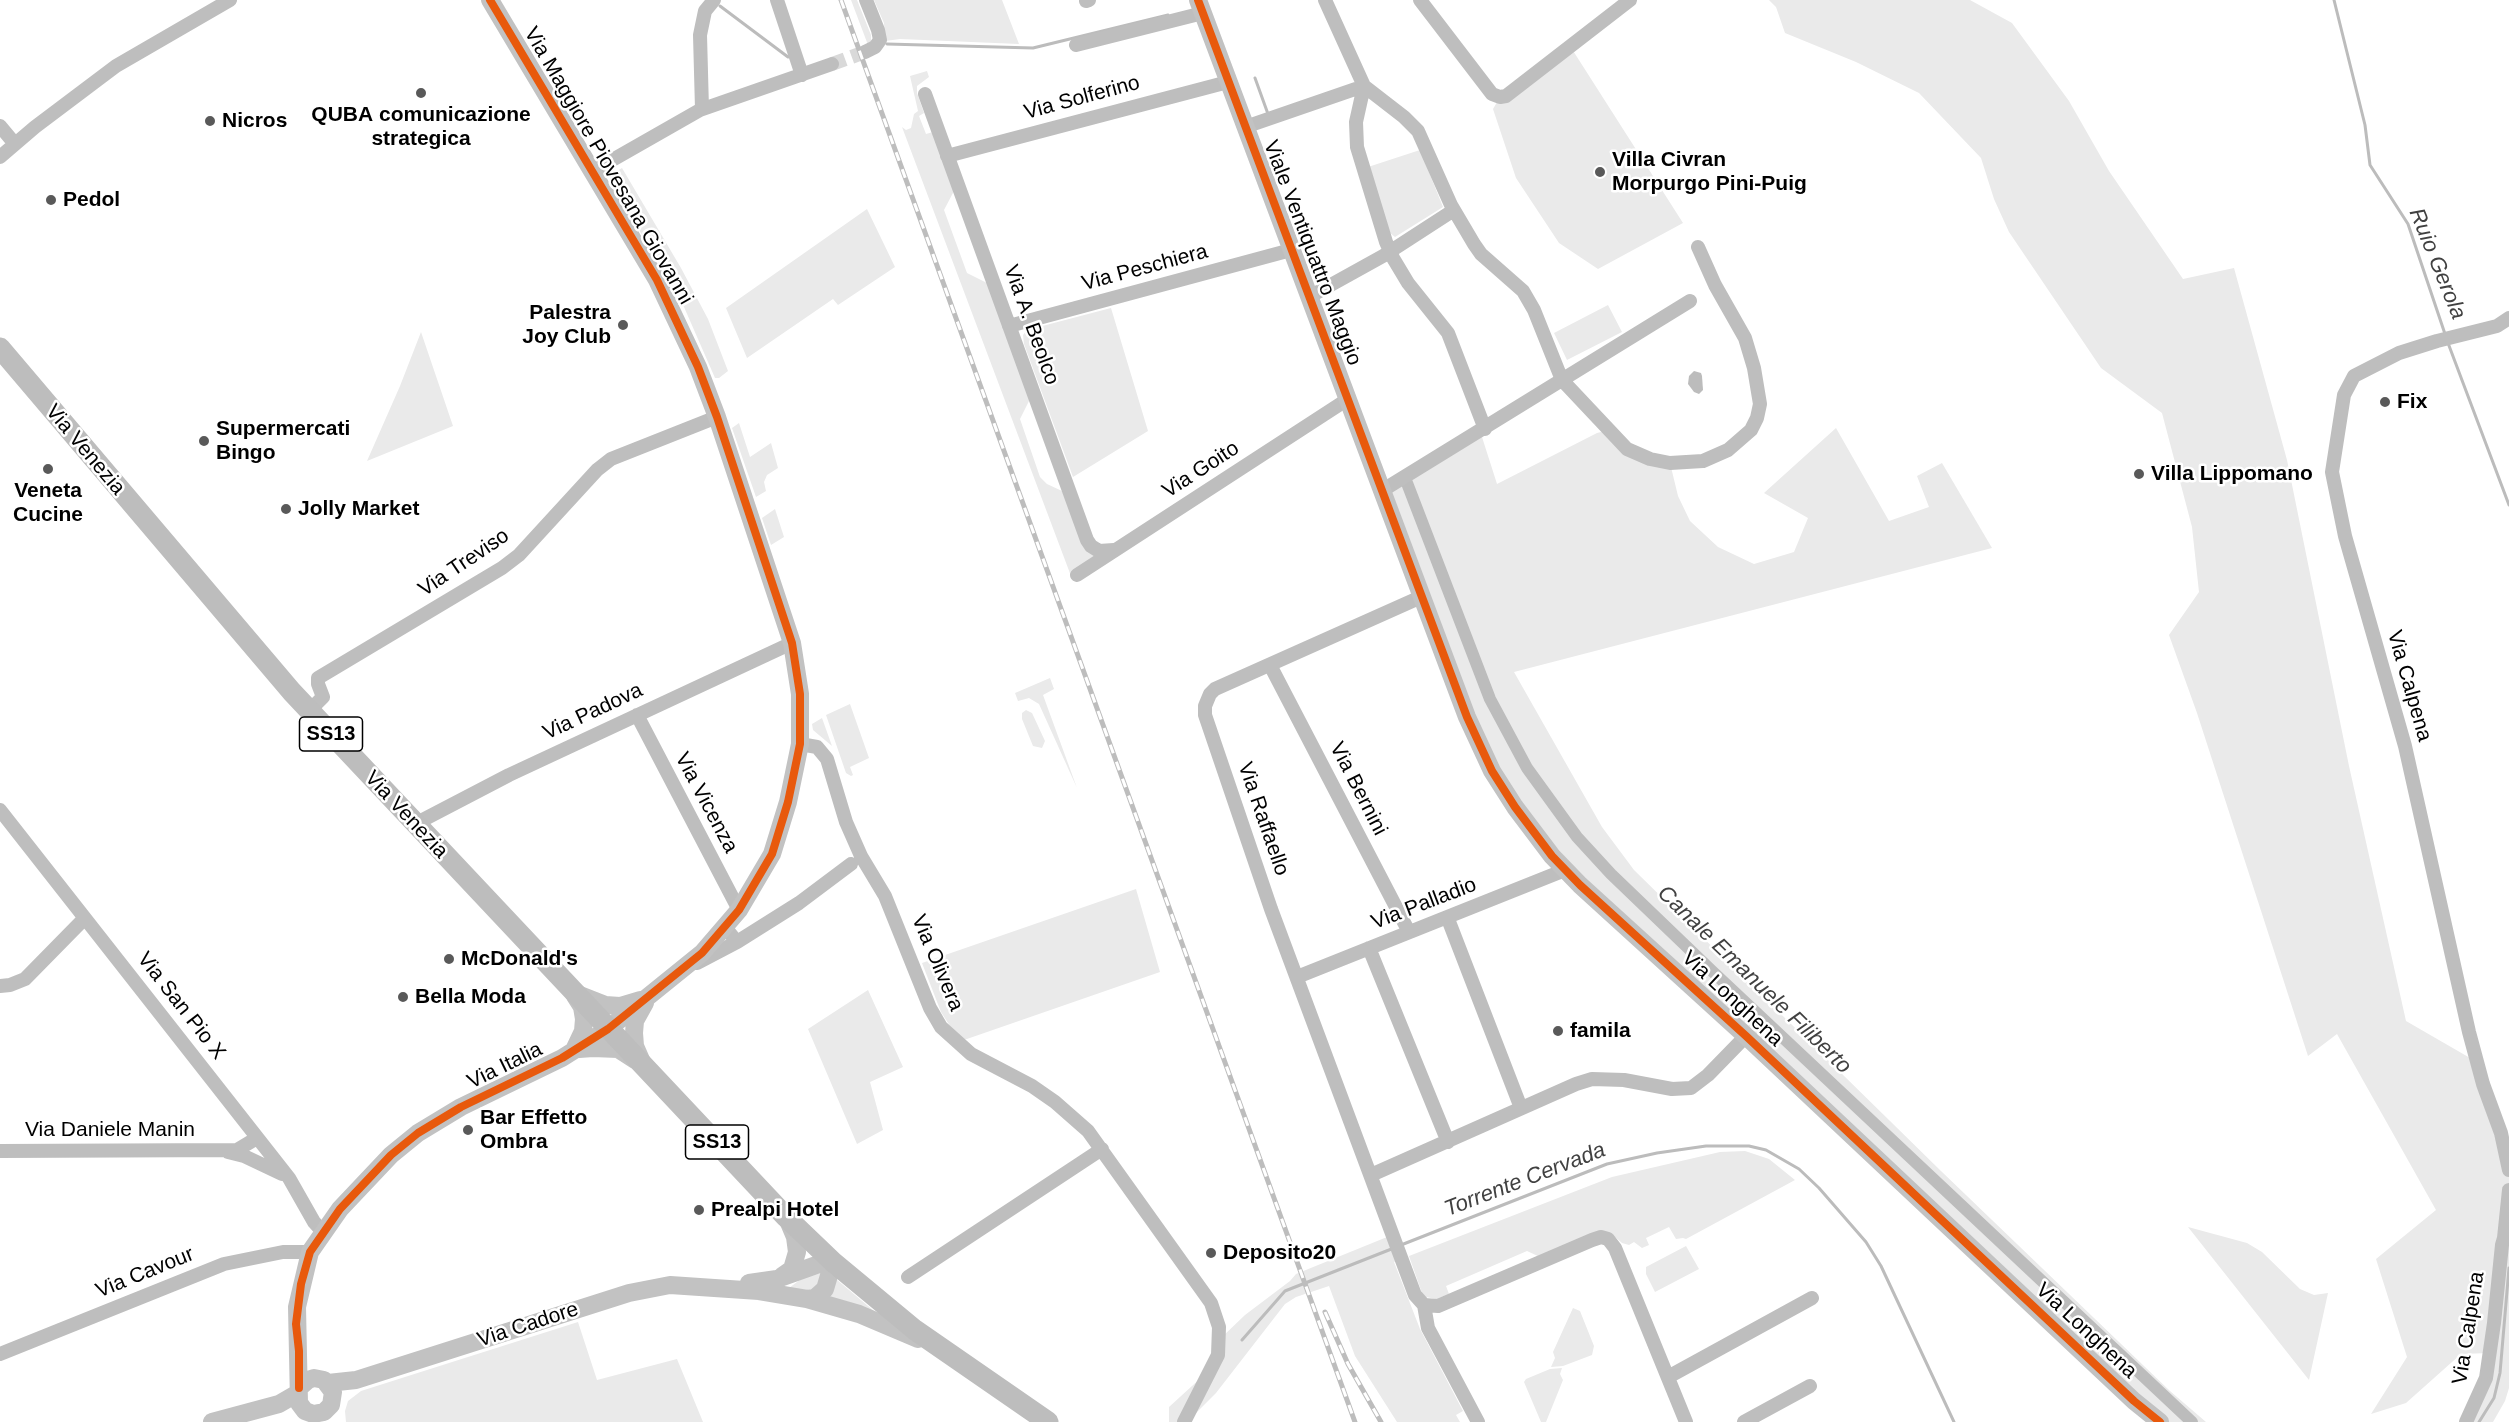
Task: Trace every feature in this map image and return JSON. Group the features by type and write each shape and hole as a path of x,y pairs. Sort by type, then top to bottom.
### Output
{"main road":[{"name":"Via Venezia","path":"0,348 309,711 645,1069 786,1217 833,1262"},
{"name":"SS13","path":"833,1262 939,1348 1048,1422"}],"street":[{"path":"0,157 35,127 116,66 230,0"},
{"name":"Via Maggiore Piovesana Giovanni","path":"490,0 657,280 698,367 717,417 792,643 800,694 800,744 788,802"},
{"path":"702,109 700,35 705,11 714,0"},
{"path":"777,0 802,75"},
{"path":"865,52 875,47 880,40 866,0"},
{"path":"1325,0 1364,86 1418,131 1454,210 1481,254 1523,291 1534,310 1562,380 1628,449 1650,459 1670,463 1703,461 1728,450 1751,430 1760,404 1754,368 1745,338 1715,285 1698,247"},
{"path":"1420,0 1492,94 1500,97 1506,96 1630,0"},
{"path":"1076,45 1200,6"},
{"name":"Viale Ventiquattro Maggio","path":"1200,6 1405,553"},
{"path":"592,171 702,109 832,64"},
{"name":"Via Solferino","path":"947,156 1228,82"},
{"path":"1245,127 1364,86"},
{"path":"1364,86 1356,122 1357,147 1390,251 1408,283 1448,333 1485,429"},
{"name":"Via A. Beolco","path":"925,94 1087,540 1100,551 1114,550"},
{"path":"0,126 15,144"},
{"path":"1309,297 1390,251 1454,210"},
{"name":"Via Peschiera","path":"1009,326 1292,250"},
{"path":"1383,490 1690,301"},
{"name":"Via Calpena","path":"2509,318 2497,326 2447,338 2399,354 2354,376 2344,395 2332,472 2345,536 2405,746 2469,1032 2483,1084 2501,1133 2509,1170"},
{"name":"Via Goito","path":"1077,575 1348,399"},
{"name":"Via Treviso","path":"309,711 323,697 318,678 502,568 519,555 597,470 611,459 717,417"},
{"name":"Via Longhena","path":"1405,553 1481,750 1515,807 1565,870 1746,1036 2134,1401 2160,1422"},
{"name":"Via Raffaello","path":"1421,597 1215,689 1205,706 1205,715 1271,909 1401,1259 1415,1295 1424,1305 1428,1328 1478,1422"},
{"name":"Via Padova","path":"415,824 508,775 792,643"},
{"name":"Via Bernini","path":"1270,665 1409,932"},
{"name":"Via Vicenza","path":"637,715 738,910"},
{"name":"Via Olivera","path":"800,744 817,747 827,759 846,822 861,856 885,896 930,1008 941,1027 971,1054 1032,1086 1055,1102 1088,1131 1198,1285 1218,1319 1221,1338 1218,1355 1184,1422"},
{"name":"Via Italia","path":"307,1405 299,1351 297,1307 310,1252 352,1194 391,1155 418,1133 461,1107 562,1058 609,1029 683,970 725,927 738,910 772,854 788,802"},
{"name":"Via San Pio X","path":"0,810 289,1178 314,1222 323,1232"},
{"path":"683,970 737,942 799,903 851,864"},
{"name":"Via Palladio","path":"1297,976 1565,870"},
{"path":"1448,918 1521,1108"},
{"path":"0,986 25,979 80,923 87,920"},
{"path":"725,927 737,942"},
{"path":"1369,948 1448,1142"},
{"name":"Via Italia","path":"574,993 605,1005 620,1006 650,996"},
{"name":"Via Italia","path":"574,993 582,1007 584,1019 583,1031 574,1050"},
{"name":"Via Italia","path":"645,1069 635,1046 634,1033 639,1012 650,996"},
{"path":"1371,1175 1592,1079 1624,1080 1672,1089 1691,1088 1708,1075 1746,1036"},
{"name":"Via Italia","path":"574,1050 618,1049 645,1069"},
{"name":"Via Daniele Manin","path":"0,1151 220,1151 237,1150 257,1138"},
{"path":"908,1277 1102,1149"},
{"path":"244,1156 261,1156 266,1150"},
{"name":"Via Daniele Manin","path":"220,1151 244,1156 289,1178"},
{"name":"Via Calpena","path":"2466,1422 2486,1378 2506,1237 2509,1190"},
{"path":"777,1279 792,1269 796,1258 795,1237 786,1217"},
{"path":"1424,1305 1438,1306 1592,1240 1604,1238 1611,1241 1616,1248 1686,1422"},
{"name":"Via Cavour","path":"0,1354 224,1264 283,1252 310,1252"},
{"path":"703,1286 777,1279 819,1264 833,1262 825,1288 815,1298 807,1299"},
{"name":"Via Cadore","path":"329,1397 308,1380 307,1405 324,1412 329,1397 356,1380 629,1293 670,1286 703,1286"},
{"path":"703,1286 759,1291 807,1299 859,1314 939,1348"},
{"path":"1668,1377 1812,1298"},
{"path":"299,1351 329,1397"},
{"path":"1744,1422 1810,1386"},
{"name":"Via Longhena","path":"2134,1401 2151,1422"},
{"path":"212,1422 279,1404 307,1405"}],"shaded area":[{"path":"851,0 857,0 871,35 871,42 868,45"},
{"path":"874,0 1002,0 1019,44 900,39 885,41 884,23"},
{"path":"1769,0 1970,0 2012,23 2069,101 2109,171 2183,279 2234,268 2287,460 2349,766 2406,1021 2477,1062 2509,1170 2509,1388 2505,1401 2493,1422 2467,1422 2490,1353 2461,1354 2406,1403 2371,1414 2407,1357 2376,1259 2436,1210 2337,1034 2308,1056 2197,713 2169,635 2199,592 2192,527 2162,413 2101,368 2009,232 1994,199 1981,158 1919,93 1856,62 1785,33 1776,7"},
{"path":"1570,46 1683,223 1598,269 1559,243 1516,178 1493,109 1500,97"},
{"path":"927,71 929,77 917,86 924,113 919,116 926,134 933,132 954,191 944,210 967,273 987,283 1030,399 1020,419 1040,477 1047,484 1062,491 1085,549 1096,556 1071,576 902,127 906,130 911,128 914,114 918,111 910,76"},
{"path":"1420,150 1443,207 1395,237 1390,233 1368,167"},
{"path":"622,168 708,319 728,371 719,378 715,378 684,307 610,180 614,173"},
{"path":"867,209 895,267 838,305 833,299 747,358 726,308"},
{"path":"1608,305 1622,332 1567,360 1554,333"},
{"path":"1111,308 1148,431 1073,477 1024,344 1023,335 1027,330"},
{"path":"421,332 453,426 367,461 400,386"},
{"path":"1694,371 1701,373 1702,376 1703,390 1699,394 1694,392 1688,384 1689,376"},
{"path":"739,423 750,457 771,443 778,468 767,475 764,482 766,491 756,497 732,428"},
{"path":"1836,428 1889,521 1929,507 1917,476 1942,463 1992,548 1514,672 1602,827 1634,870 1941,1171 2170,1391 2206,1422 2168,1422 1626,925 1503,788 1383,490 1479,437 1482,437 1497,484 1597,433 1609,430 1627,449 1670,463 1678,496 1690,521 1718,547 1754,564 1794,552 1808,518 1764,493"},
{"path":"775,509 784,537 771,545 762,518"},
{"path":"1050,678 1054,689 1043,695 1077,788 1039,704 1029,698 1018,701 1015,693"},
{"path":"850,704 869,758 850,767 853,775 851,776 846,773 826,715"},
{"path":"1026,710 1032,713 1045,741 1042,748 1033,746 1022,719 1022,713"},
{"path":"822,718 832,746 813,730 812,724"},
{"path":"1136,889 1160,972 964,1040 950,1026 941,1012 922,963"},
{"path":"868,990 903,1067 870,1082 883,1130 857,1144 808,1029"},
{"path":"1745,1151 1769,1159 1795,1180 1686,1239 1676,1239 1669,1227 1646,1238 1649,1245 1642,1248 1634,1242 1629,1245 1622,1243 1614,1236 1540,1257 1527,1251 1446,1286 1449,1294 1436,1299 1426,1297 1422,1293 1409,1256 1612,1177 1720,1152"},
{"path":"2188,1227 2247,1243 2262,1252 2300,1289 2314,1295 2328,1293 2309,1380"},
{"path":"1392,1235 1401,1259 1394,1262 1420,1329 1463,1411 1456,1415 1460,1422 1397,1422 1355,1356 1329,1286 1296,1297 1285,1304 1216,1393 1187,1422 1169,1422 1169,1407 1215,1365 1221,1338 1245,1315 1296,1274"},
{"path":"1686,1246 1699,1269 1655,1292 1646,1274 1646,1267"},
{"path":"826,1271 812,1293 789,1288 801,1279"},
{"path":"836,1279 874,1311 825,1298"},
{"path":"1573,1308 1580,1311 1594,1346 1592,1355 1563,1366 1551,1367 1555,1358 1553,1352"},
{"path":"578,1322 597,1380 677,1359 703,1422 346,1422 345,1411 348,1401 361,1391"},
{"path":"1562,1368 1560,1374 1563,1380 1546,1422 1541,1422 1524,1382 1550,1369"}],"waterway":[{"name":"Ruio Gerola","path":"2334,0 2365,125 2370,165 2408,224 2445,334"},
{"name":"Canale Emanuele Filiberto","path":"720,6 788,57"},
{"name":"Canale Emanuele Filiberto","path":"887,44 1033,48 1168,15"},
{"name":"Canale Emanuele Filiberto","path":"1255,78 1268,114"},
{"name":"Ruio Gerola","path":"2448,343 2509,505"},
{"name":"Canale Emanuele Filiberto","path":"1407,483 1490,699 1527,768 1577,837 1611,874 1712,971 2192,1422"},
{"name":"Torrente Cervada","path":"1401,1245 1607,1164 1657,1153 1706,1146 1749,1146 1766,1150 1799,1169 1819,1188 1866,1242 1881,1266 1954,1422"},
{"name":"Torrente Cervada","path":"1242,1340 1285,1291 1394,1248"},
{"name":"Ruio Gerola","path":"2479,1422 2494,1398 2500,1373 2509,1268"}],"tunnel":[{"path":"832,64 865,52"}],"railway":[{"path":"841,0 1355,1422"},
{"path":"1325,1312 1348,1364 1381,1422"}],"cycle path":[{"path":"299,1388 296,1324 301,1284 310,1252 340,1209 391,1155 418,1133 461,1107 562,1058 608,1029 702,953 739,910 772,854 788,802 800,744 800,694 792,643 717,417 698,367 657,280 490,0"},
{"path":"1198,0 1467,717 1492,771 1515,807 1552,856 1580,885 1746,1036 2134,1401 2160,1422"}],"place":[{"name":"QUBA comunicazione strategica","path":"421,93"},
{"name":"Nicros","path":"210,121"},
{"name":"Villa Civran Morpurgo Pini-Puig","path":"1600,172"},
{"name":"Pedol","path":"51,200"},
{"name":"Palestra Joy Club","path":"623,325"},
{"name":"Fix","path":"2385,402"},
{"name":"Supermercati Bingo","path":"204,441"},
{"name":"Veneta Cucine","path":"48,469"},
{"name":"Villa Lippomano","path":"2139,474"},
{"name":"Jolly Market","path":"286,509"},
{"name":"McDonald's","path":"449,959"},
{"name":"Bella Moda","path":"403,997"},
{"name":"famila","path":"1558,1031"},
{"name":"Bar Effetto Ombra","path":"468,1130"},
{"name":"Prealpi Hotel","path":"699,1210"},
{"name":"Deposito20","path":"1211,1253"}]}
